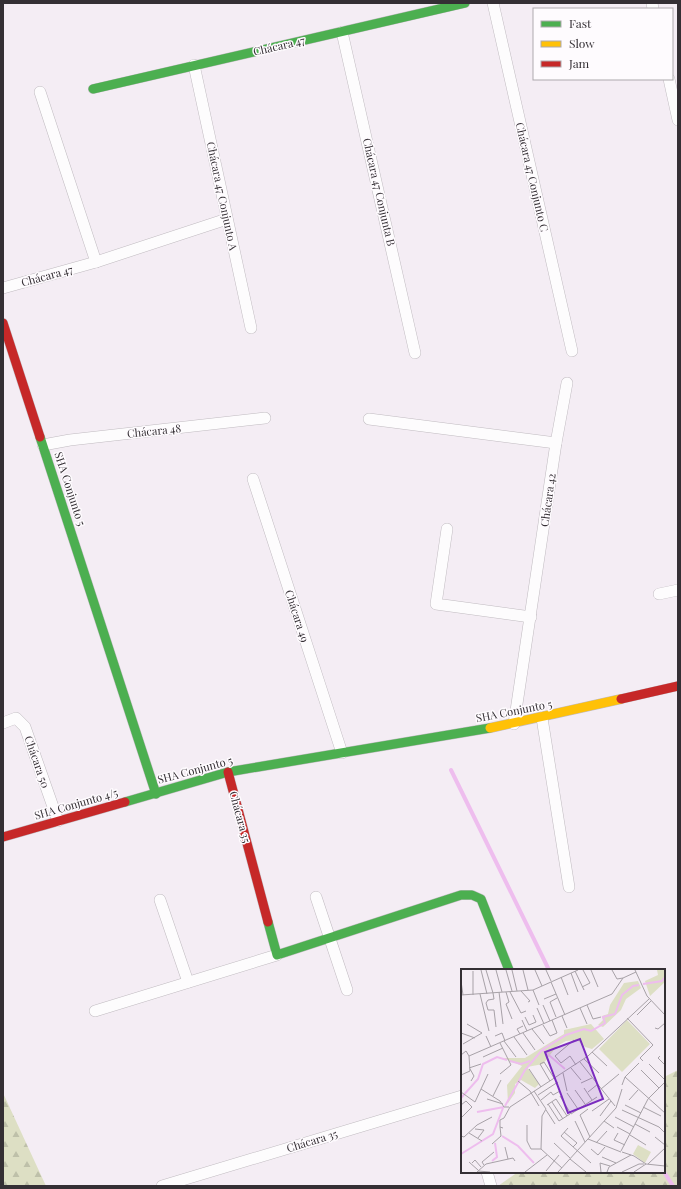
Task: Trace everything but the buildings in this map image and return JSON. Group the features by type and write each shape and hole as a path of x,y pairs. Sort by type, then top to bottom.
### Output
{"street":[{"name":"Chácara 47","path":"93,89 465,3"},
{"name":"Chácara 47 Conjunto C","path":"493,3 572,351"},
{"name":"Chácara 47 Conjunta B","path":"342,32 415,353"},
{"name":"Chácara 47 Conjunto A","path":"194,65 251,328"},
{"path":"669,80 678,120"},
{"path":"40,92 96,262"},
{"name":"Chácara 47","path":"3,288 96,262 227,219"},
{"name":"SHA Conjunto 5","path":"3,323 44,445 156,794 228,772 514,724 678,686"},
{"name":"Chácara 42","path":"514,724 556,442 567,383"},
{"name":"Chácara 48","path":"44,445 70,440 265,418"},
{"path":"369,419 556,442"},
{"name":"Chácara 49","path":"253,479 342,753"},
{"path":"447,529 436,604 531,617"},
{"path":"659,594 678,590"},
{"name":"Chácara 50","path":"3,723 16,718 25,727 58,821"},
{"path":"542,718 569,887"},
{"name":"Chácara 35","path":"228,772 278,955"},
{"name":"SHA Conjunto 4/5","path":"3,837 156,794"},
{"path":"95,1011 331,939 378,921 461,895 472,895 481,899 509,969"},
{"path":"316,897 347,990"},
{"path":"160,900 188,982"},
{"name":"Chácara 35","path":"162,1186 461,1096"},
{"path":"487,1173 491,1186"}],"green space":[{"path":"678,1070 678,1186 498,1186 517,1173 665,1173 665,1076"},
{"path":"3,1093 46,1186 3,1186"}],"waterway":[{"path":"451,770 549,969"},
{"path":"665,1173 673,1186"}],"traffic: fast":[{"path":"93,89 465,3"},
{"path":"40,437 156,794"},
{"path":"125,802 228,772 490,728"},
{"path":"268,922 277,955 461,895 472,895 481,899 509,969"}],"traffic: slow":[{"path":"490,728 621,699"}],"traffic: jam":[{"path":"3,323 40,437"},
{"path":"621,699 678,686"},
{"path":"228,772 268,922"},
{"path":"3,837 125,802"}]}
